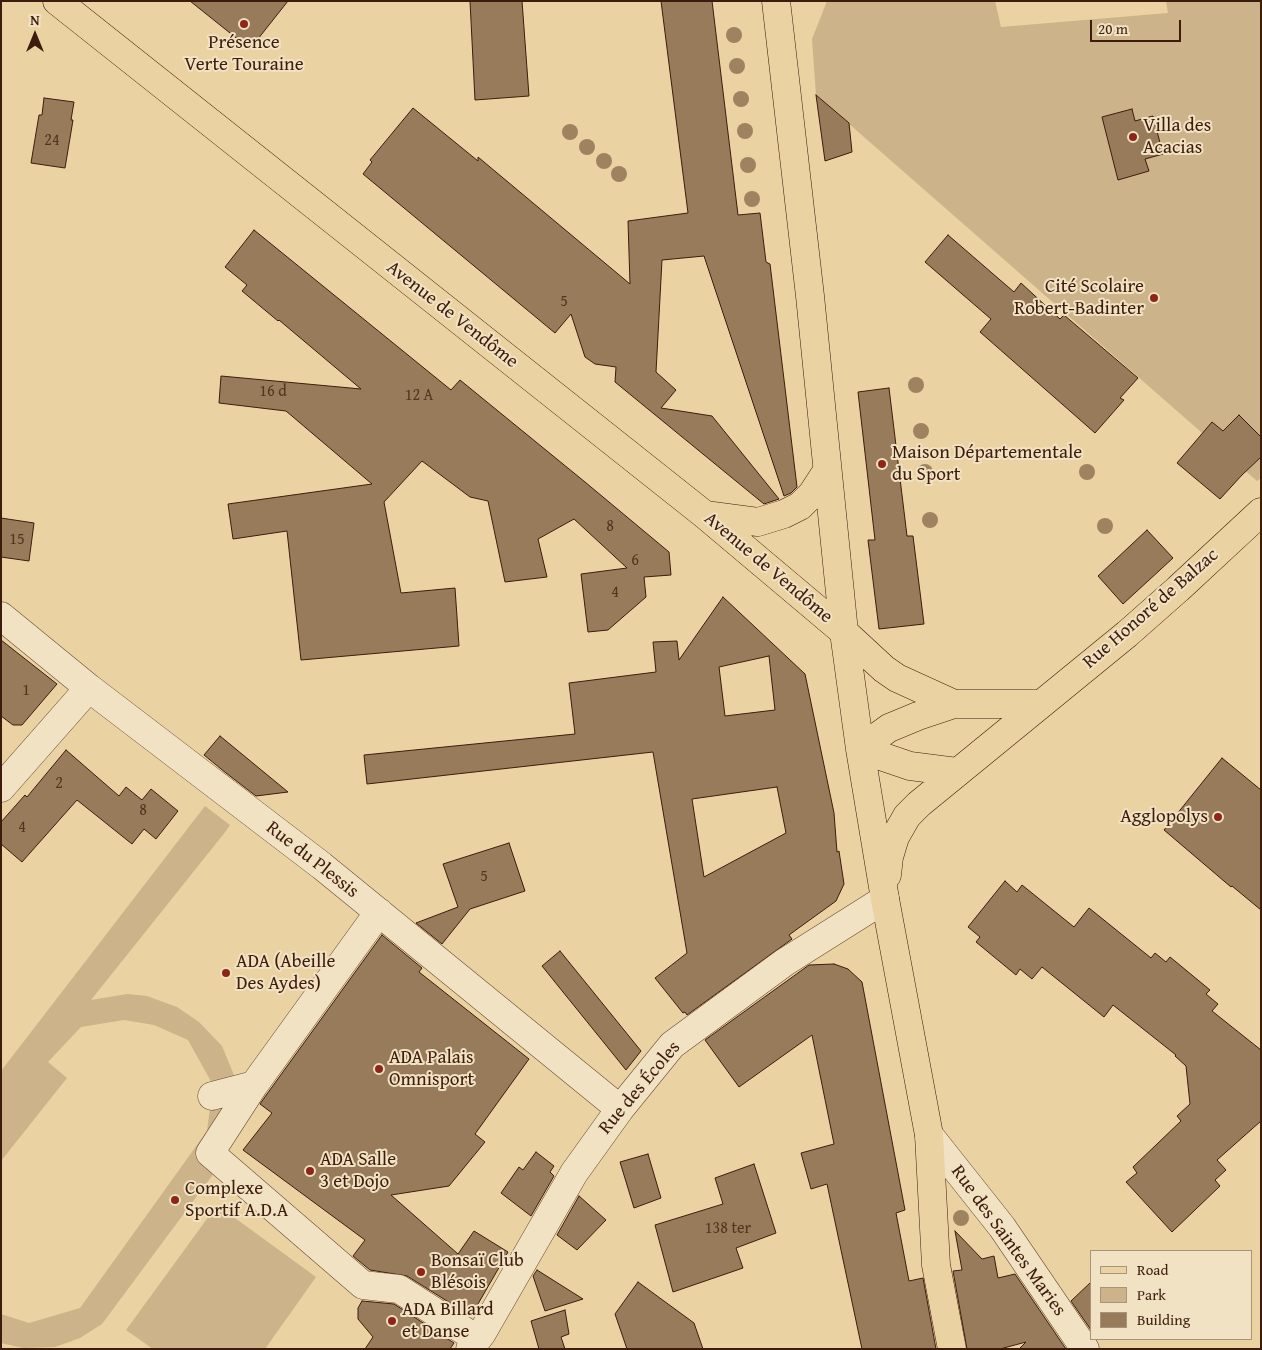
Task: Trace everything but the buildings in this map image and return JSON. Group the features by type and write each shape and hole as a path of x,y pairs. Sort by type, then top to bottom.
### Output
{"main road":[{"name":"Avenue de Vendôme","path":"57,1 705,515 844,632"},
{"path":"776,1 810,296 844,632 860,749 885,899 929,1135 936,1265 952,1349"},
{"path":"705,515 758,522 784,514 800,506 812,494 827,471"},
{"name":"Rue Honoré de Balzac","path":"885,899 889,857 895,836 907,816 957,772 1142,621 1261,512"},
{"path":"844,632 884,669 897,678 954,704"},
{"path":"860,749 889,728 954,704 1040,704"},
{"path":"860,749 910,766 957,772"}],"street":[{"name":"Rue du Plessis","path":"1,616 89,688 322,866 620,1108"},
{"path":"1,788 89,688"},
{"name":"Rue des Écoles","path":"479,1342 574,1173 620,1108 672,1045 785,962 885,899"},
{"path":"379,912 254,1085 210,1153 363,1285 399,1289 479,1342"},
{"path":"212,1096 254,1085"},
{"name":"Rue des Saintes Maries","path":"929,1135 1002,1227 1085,1349"}],"green space":[{"name":"Cité Scolaire Robert-Badinter","path":"827,1 995,1 1001,27 1168,13 1166,1 1261,1 1261,478 1257,481 816,95 812,39"},
{"path":"205,806 230,825 91,1000 127,994 147,996 177,1007 199,1022 222,1046 236,1080 220,1165 102,1324 80,1338 55,1347 23,1348 1,1343 1,1314 29,1323 80,1308 207,1131 213,1085 188,1040 154,1025 124,1020 81,1027 48,1062 67,1078 1,1161 1,1071"},
{"path":"217,1205 316,1277 265,1349 153,1349 126,1330"}],"place":[{"name":"Présence Verte Touraine","path":"244,24"},
{"name":"Villa des Acacias","path":"1133,137"},
{"name":"Cité Scolaire Robert-Badinter","path":"1154,298"},
{"name":"Maison Départementale du Sport","path":"882,464"},
{"name":"Agglopolys","path":"1218,817"},
{"name":"ADA (Abeille Des Aydes)","path":"226,973"},
{"name":"ADA Palais Omnisport","path":"379,1069"},
{"name":"ADA Salle 3 et Dojo","path":"310,1171"},
{"name":"Complexe Sportif A.D.A","path":"175,1200"},
{"name":"Bonsaï Club Blésois","path":"421,1272"},
{"name":"ADA Billard et Danse","path":"392,1321"}]}
